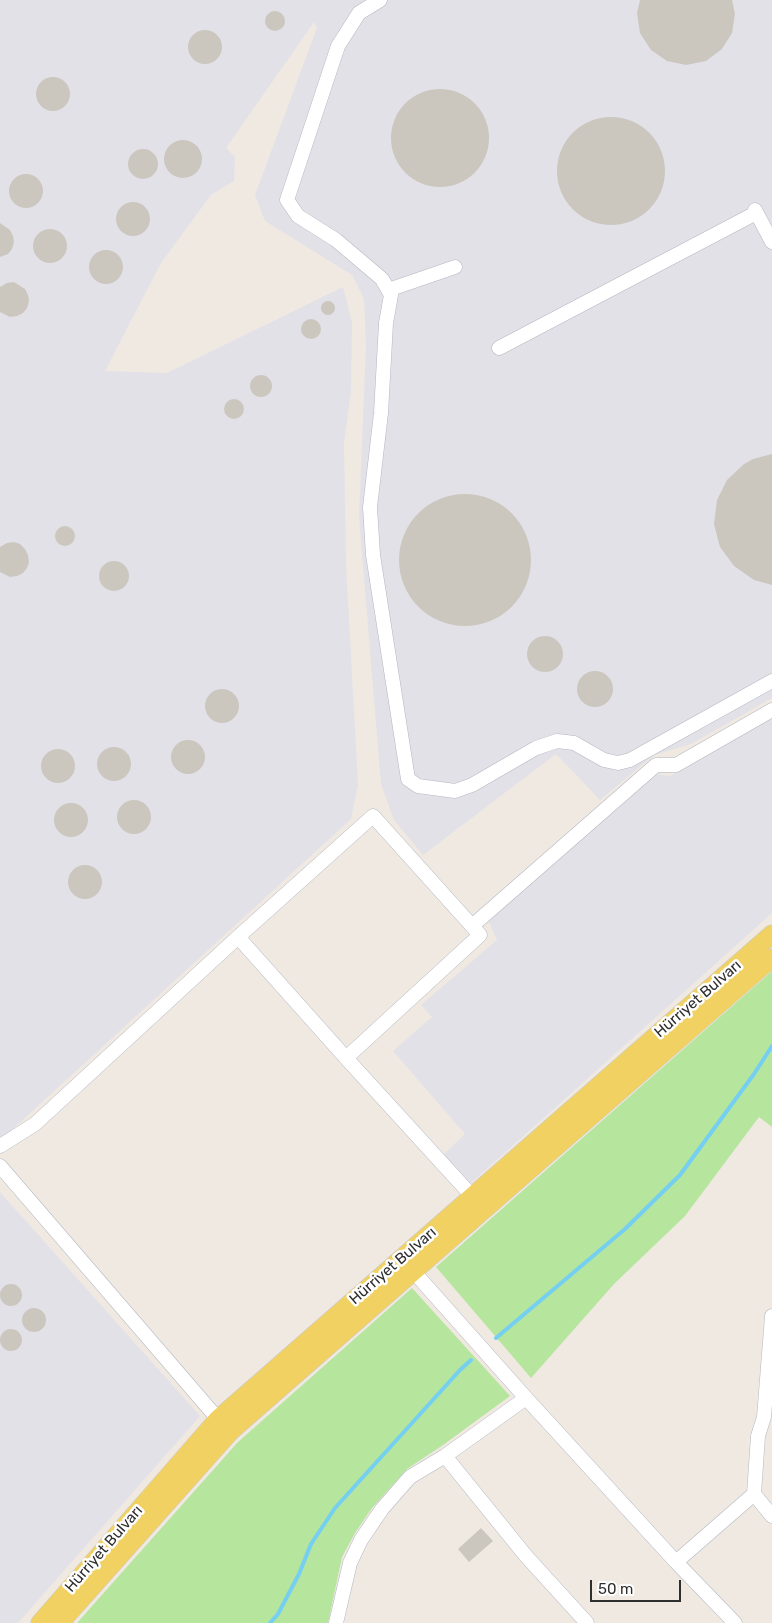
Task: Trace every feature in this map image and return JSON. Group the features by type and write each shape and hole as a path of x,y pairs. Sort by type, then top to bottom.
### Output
{"main road":[{"name":"Hürriyet Bulvarı","path":"40,1623 218,1419 772,934"},
{"name":"Hürriyet Bulvarı","path":"60,1623 231,1431 772,958"}],"street":[{"path":"380,0 359,13 338,46 288,200 298,216 336,240 382,279 391,295 386,323 381,413 370,507 373,556 408,779 418,786 454,791 472,785 536,748 557,741 574,743 604,760 618,762 630,760 772,681"},
{"path":"499,348 756,211 772,242"},
{"path":"388,290 455,267"},
{"path":"472,926 656,765 676,765 772,710"},
{"path":"0,1146 35,1124 373,816 480,935 346,1058"},
{"path":"238,937 472,1196 487,1209"},
{"path":"0,1166 218,1419"},
{"path":"414,1272 526,1398 676,1562 735,1623"},
{"path":"772,1316 768,1416 758,1436 754,1494 772,1516"},
{"path":"336,1623 350,1563 361,1540 382,1509 410,1477 444,1456 526,1398"},
{"path":"444,1456 526,1556 587,1623"},
{"path":"676,1562 754,1494"}],"shaded area":[{"path":"0,0 772,0 772,698 691,744 654,755 600,800 556,754 423,855 394,820 381,784 359,517 366,344 364,299 352,275 265,221 255,195 317,28 314,22 226,148 235,157 234,181 211,195 161,263 105,371 167,373 343,287 352,322 351,391 344,443 346,565 358,785 351,819 4,1137 0,1137"},
{"path":"772,719 772,913 470,1184 443,1155 465,1134 393,1051 432,1017 421,1005 497,940 488,920 657,774 670,776"},
{"path":"0,1192 200,1416 18,1623 0,1623"}],"green space":[{"path":"772,971 772,1127 759,1117 685,1216 614,1284 531,1378 436,1267"},
{"path":"412,1288 510,1396 407,1469 372,1508 342,1557 328,1623 77,1623 238,1442"}],"building":[{"path":"640,0 732,0 735,14 732,33 722,49 706,61 686,65 667,61 651,50 640,33 637,13"},
{"path":"271,11 279,11 285,17 285,25 279,31 271,31 265,25 265,17"},
{"path":"205,30 212,31 217,35 221,40 221,54 217,59 212,63 205,64 198,63 193,59 189,54 188,47 189,40 193,35 198,31"},
{"path":"53,77 60,78 65,82 69,87 69,101 65,106 60,110 53,111 46,110 41,106 37,101 36,94 37,87 41,82 46,78"},
{"path":"440,89 459,93 475,103 485,119 489,138 485,157 475,173 459,183 440,187 421,183 405,173 395,157 391,138 395,119 405,103 421,93"},
{"path":"611,117 632,121 649,133 661,150 665,171 661,192 649,209 632,221 611,225 590,221 573,209 561,192 557,171 561,150 573,133 590,121"},
{"path":"183,140 197,145 202,159 197,173 183,178 169,173 164,159 169,145"},
{"path":"143,149 149,150 157,158 157,170 149,178 143,179 137,178 129,170 128,164 129,158 137,150"},
{"path":"26,174 33,175 38,179 42,184 42,198 38,203 33,207 26,208 19,207 14,203 10,198 9,191 10,184 14,179 19,175"},
{"path":"133,202 140,203 145,207 149,212 149,226 145,231 140,235 133,236 126,235 121,231 117,226 116,219 117,212 121,207 126,203"},
{"path":"0,223 10,230 14,242 8,254 0,257"},
{"path":"50,229 57,230 62,234 66,239 66,253 62,258 57,262 50,263 43,262 38,258 34,253 33,246 34,239 38,234 43,230"},
{"path":"106,250 113,251 118,255 122,260 122,274 118,279 113,283 106,284 99,283 94,279 90,274 89,267 90,260 94,255 99,251"},
{"path":"14,282 25,289 29,301 23,313 10,317 0,312 0,287"},
{"path":"328,301 333,303 335,308 333,313 328,315 323,313 321,308 323,303"},
{"path":"307,319 315,319 321,325 321,333 315,339 307,339 301,333 301,325"},
{"path":"261,375 269,378 272,386 269,394 261,397 253,394 250,386 253,378"},
{"path":"234,399 241,402 244,409 241,416 234,419 227,416 224,409 227,402"},
{"path":"772,454 772,585 754,580 734,566 720,547 714,524 717,500 727,480 744,464 753,459"},
{"path":"465,494 478,495 490,499 512,513 526,535 530,547 530,573 526,585 512,607 490,621 478,625 465,626 452,625 440,621 418,607 404,585 400,573 399,560 400,547 404,535 418,513 440,499 452,495"},
{"path":"65,526 72,529 75,536 72,543 65,546 58,543 55,536 58,529"},
{"path":"14,542 20,544 25,549 29,562 23,573 10,577 0,572 0,547"},
{"path":"114,561 125,565 129,576 125,587 114,591 103,587 99,576 103,565"},
{"path":"545,636 552,637 558,641 562,647 562,661 558,667 552,671 545,672 538,671 532,667 528,661 527,654 528,647 532,641 538,637"},
{"path":"595,671 602,672 608,676 612,682 612,696 608,702 602,706 595,707 588,706 582,702 578,696 577,689 578,682 582,676 588,672"},
{"path":"222,689 229,690 234,694 238,699 238,713 234,718 229,722 222,723 215,722 210,718 206,713 205,706 206,699 210,694 215,690"},
{"path":"188,740 195,741 200,745 204,750 204,764 200,769 195,773 188,774 181,773 176,769 172,764 171,757 172,750 176,745 181,741"},
{"path":"114,747 121,748 126,752 130,757 130,771 126,776 121,780 114,781 107,780 102,776 98,771 97,764 98,757 102,752 107,748"},
{"path":"58,749 65,750 70,754 74,759 74,773 70,778 65,782 58,783 51,782 46,778 42,773 41,766 42,759 46,754 51,750"},
{"path":"134,800 141,801 146,805 150,810 150,824 146,829 141,833 134,834 127,833 122,829 118,824 117,817 118,810 122,805 127,801"},
{"path":"71,803 78,804 83,808 87,813 87,827 83,832 78,836 71,837 64,836 59,832 55,827 54,820 55,813 59,808 64,804"},
{"path":"85,865 92,866 97,870 101,875 101,889 97,894 92,898 85,899 78,898 73,894 69,889 68,882 69,875 73,870 78,866"},
{"path":"7,1284 15,1284 22,1291 22,1299 15,1306 7,1306 0,1299 0,1291"},
{"path":"34,1308 42,1312 46,1320 42,1328 34,1332 26,1328 22,1320 26,1312"},
{"path":"11,1329 19,1332 22,1340 19,1348 11,1351 3,1348 0,1340 3,1332"},
{"path":"481,1528 493,1541 469,1562 458,1549"}],"waterway":[{"path":"496,1338 625,1229 680,1175 754,1074 772,1046"},
{"path":"270,1623 278,1614 299,1574 311,1544 335,1508 471,1360"}]}
